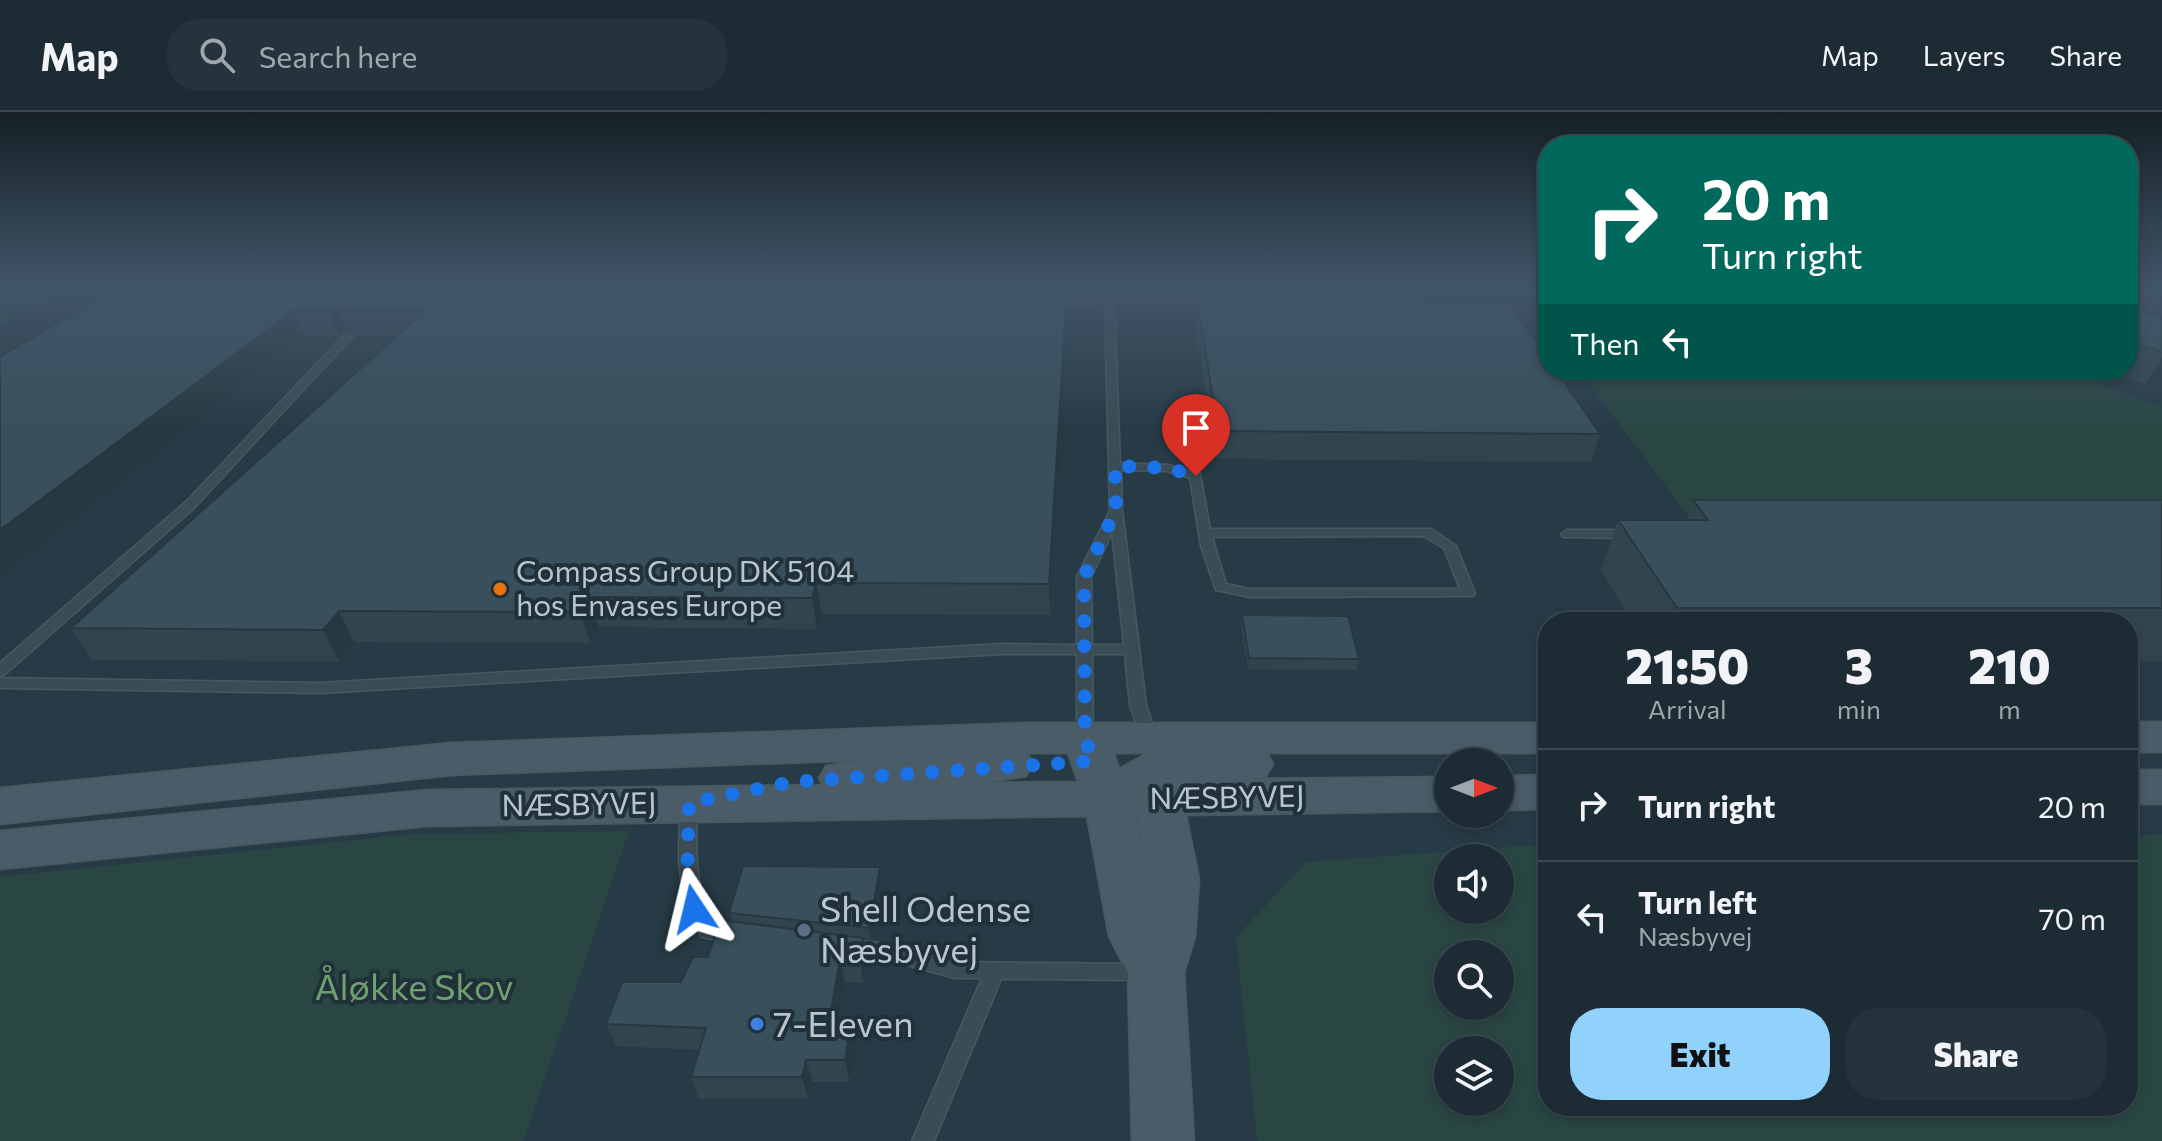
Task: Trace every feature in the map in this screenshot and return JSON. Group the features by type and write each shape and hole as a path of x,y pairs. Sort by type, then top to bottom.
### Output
{"street":[{"path":"2138,737 2162,737"},
{"name":"NÆSBYVEJ","path":"1155,769 1538,739"},
{"path":"1156,972 1136,936 1095,766 1155,769 1396,762 1538,746"},
{"name":"NÆSBYVEJ","path":"0,806 451,759 1095,766 1434,793"},
{"name":"NÆSBYVEJ","path":"0,850 428,808 689,803 1095,766"},
{"path":"1155,769 1173,879 1168,937 1156,972 1163,1141"},
{"path":"2138,787 2162,787"},
{"path":"1514,793 1538,792"}],"lane":[{"path":"0,671 191,504 348,336"},
{"name":"NÆSBYVEJ","path":"1110,336 1116,510 1138,705 1155,769"},
{"path":"1115,466 1168,468 1196,476 1211,566 1221,587 1250,593 1468,593 1450,546 1427,532 1206,533"},
{"name":"NÆSBYVEJ","path":"1095,766 1085,649 1084,577 1116,510"},
{"path":"1567,534 1646,534"},
{"path":"0,683 320,688 1001,649 1133,650"},
{"path":"689,803 687,883 694,909 708,932 753,937"},
{"path":"828,945 889,952 955,970 1156,972"},
{"path":"923,1141 995,971"}],"green space":[{"path":"1586,380 2087,380 2162,407 2162,513 1685,512"},
{"name":"Åløkke Skov","path":"629,831 524,1141 0,1141 0,877 413,834"},
{"path":"2138,835 2162,835 2162,1141 1257,1141 1236,937 1307,862 1434,853 1434,924 1514,924 1514,847 1538,845 1538,1116 2138,1116"}],"building":[{"path":"36,336 259,336 0,530 0,357"},
{"path":"397,336 1064,336 1049,584 816,583 812,598 589,597 580,612 339,611 323,630 71,628"},
{"path":"1203,336 1532,336 1538,344 1538,380 1563,380 1600,434 1218,431"},
{"path":"2138,336 2162,336 2162,352 2138,344"},
{"path":"1693,500 2162,500 2162,608 1677,608 1618,520 1708,520"},
{"path":"1242,615 1348,616 1359,659 1249,658"},
{"path":"743,866 880,867 869,928 729,913"},
{"path":"720,920 863,938 859,959 840,959 829,1023 851,1023 845,1060 806,1060 802,1077 691,1077 706,1028 606,1024 622,982 681,982 693,957 708,957"}],"place":[{"name":"Compass Group DK 5104 hos Envases Europe","path":"500,589"},
{"name":"Shell Odense Næsbyvej","path":"804,930"},
{"name":"7-Eleven","path":"757,1024"}],"route":[{"path":"694,909 687,883 689,803 792,782 1093,761 1085,738 1084,577 1116,510 1115,466 1168,468 1196,476"}]}
